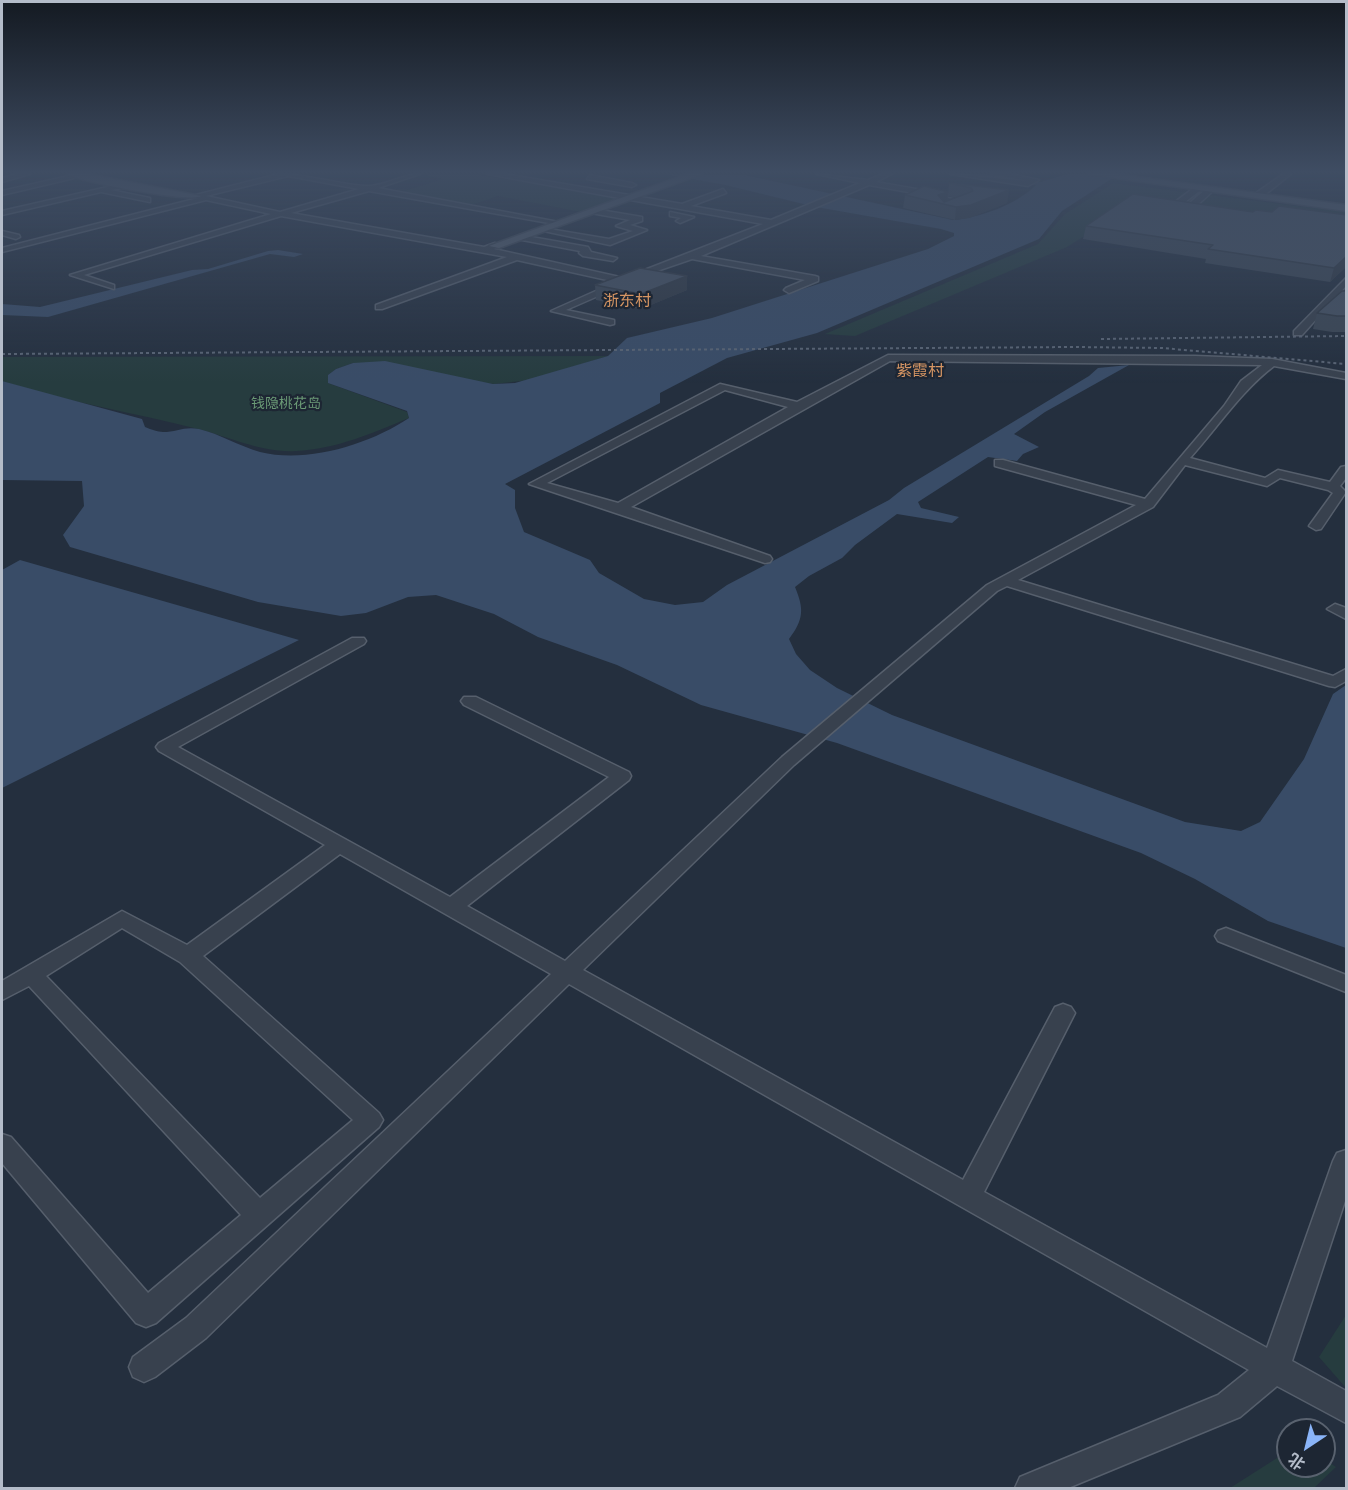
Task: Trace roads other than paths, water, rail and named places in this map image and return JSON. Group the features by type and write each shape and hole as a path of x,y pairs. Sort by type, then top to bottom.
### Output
{"main road":[{"path":"490,248 502,244"}],"street":[{"path":"2,250 26,244"},
{"path":"111,287 75,275 181,244"},
{"path":"463,244 626,280"},
{"path":"554,244 588,250 583,253 613,258"},
{"path":"610,322 556,311 626,280 722,244"},
{"path":"691,256 815,279 789,290"},
{"path":"379,307 516,257"},
{"path":"1298,333 1347,281"},
{"path":"620,508 798,405 878,361 888,358 1161,358 1272,362 1347,376"},
{"path":"144,1367 196,1328 788,761 992,588 1148,504 1182,460 1228,408 1245,383 1272,362"},
{"path":"765,559 620,508 536,484 724,386 798,405"},
{"path":"1182,460 1267,482 1278,474 1333,487 1340,492 1316,526"},
{"path":"999,463 1148,504"},
{"path":"1333,487 1347,470"},
{"path":"1007,581 1335,682 1347,674"},
{"path":"358,641 165,747 1347,1408"},
{"path":"450,908 622,776 470,701"},
{"path":"188,956 339,845"},
{"path":"2,992 122,918 188,956 370,1120 146,1313 2,1145"},
{"path":"1226,936 1347,984"},
{"path":"31,974 259,1216"},
{"path":"968,1197 1063,1013"},
{"path":"1031,1488 1229,1406 1275,1368 1347,1161"}],"water":[{"path":"939,244 1028,244 817,333 727,358 660,393 660,403 505,484 515,490 515,508 524,532 590,560 599,573 644,599 675,605 703,602 727,585 889,500 904,488 1089,376 1098,368 1129,365 1045,412 1014,434 1039,447 1023,454 1017,461 988,457 918,502 921,508 959,517 952,523 897,514 855,545 842,558 809,576 795,587 801,614 798,626 789,639 796,654 810,670 837,688 892,715 1185,822 1241,831 1260,822 1304,759 1333,694 1346,685 1346,948 1268,921 1195,879 1141,853 837,743 701,705 617,665 538,637 494,614 436,595 408,597 366,613 341,616 258,602 70,547 63,535 84,506 82,481 2,480 2,381 142,419 145,427 159,431 194,428 260,452 278,455 318,453 376,436 409,418 407,411 328,383 328,375 336,369 353,363 385,361 493,384 515,383 608,356 627,338 712,318"},
{"path":"278,250 303,254 294,257 270,254 48,317 2,315 2,304 40,307 192,270 208,269"},
{"path":"20,560 299,640 2,788 2,570"}],"railway":[{"path":"1101,339 1346,336"},
{"path":"2,354 1074,347 1162,348 1346,364"}],"district":[{"name":"浙东村","path":"627,302"},
{"name":"紫霞村","path":"920,372"}],"park label":[{"name":"钱隐桃花岛","path":"286,404"}]}
